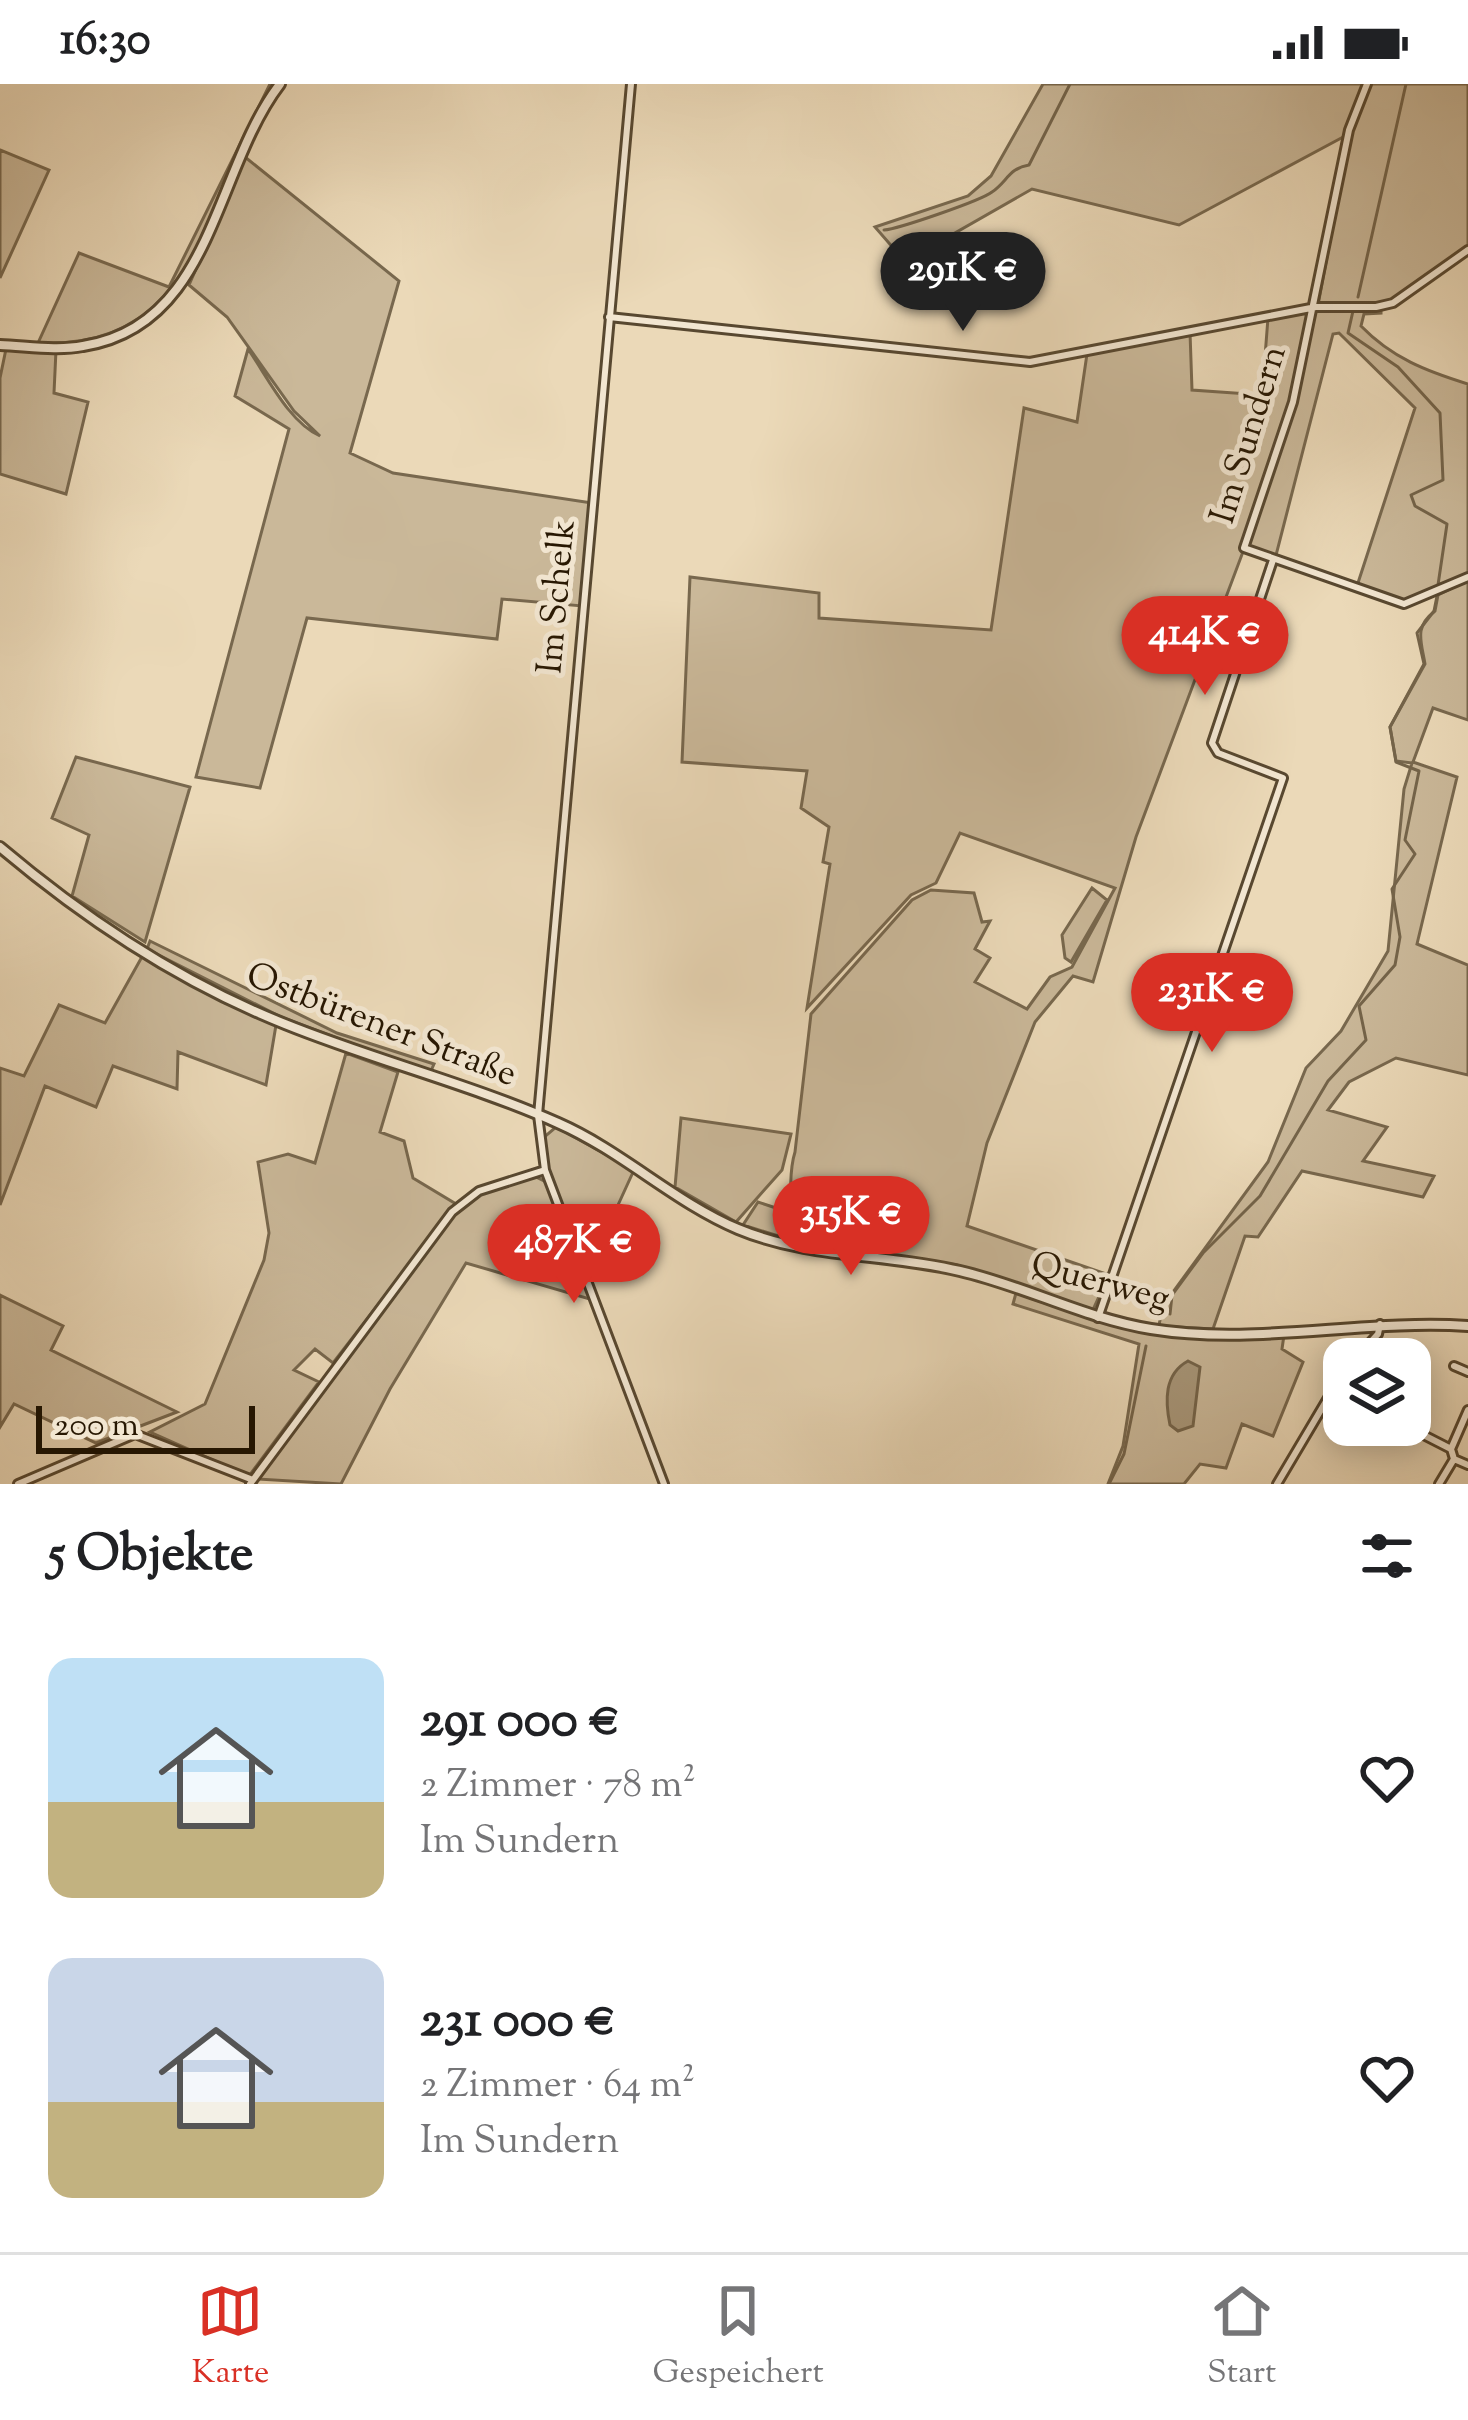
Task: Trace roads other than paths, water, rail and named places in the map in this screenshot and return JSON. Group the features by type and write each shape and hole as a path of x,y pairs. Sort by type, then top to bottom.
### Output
{"street":[{"path":"0,345 88,346 121,335 159,310 184,284 249,138 280,84"},
{"name":"Im Schelk","path":"538,1115 631,84"},
{"name":"Im Sundern","path":"1367,84 1348,130 1316,307 1292,402 1244,548 1404,604 1468,577"},
{"path":"1316,307 1393,303 1468,250"},
{"name":"Im Sundern","path":"609,317 1030,362 1316,307"},
{"name":"Im Sundern","path":"1098,1318 1283,778 1218,753 1212,743 1273,560"},
{"name":"Ostbürener Straße","path":"0,847 130,943 206,987 340,1046 538,1115 545,1170 664,1484"},
{"name":"Querweg","path":"538,1115 599,1143 719,1220 771,1241 956,1270 1098,1318 1206,1334 1380,1324 1468,1326"},
{"path":"18,1484 134,1434 251,1482 452,1212 479,1191 545,1170"},
{"path":"1374,1338 1380,1324"},
{"path":"1454,1366 1468,1372"},
{"path":"1277,1484 1323,1406"},
{"path":"1439,1484 1454,1459 1451,1449 1468,1410"},
{"path":"1431,1439 1451,1449"},
{"path":"1454,1459 1468,1465"}],"waterway":[{"path":"884,230 984,196 1029,165 1070,84"},
{"path":"1358,297 1406,84"},
{"path":"1353,311 1348,333 1398,367 1440,413 1443,480 1411,495 1415,506 1447,524 1438,585"},
{"path":"1170,1314 1172,1295 1203,1253 1260,1196 1328,1081 1366,1040 1359,1006 1395,965 1400,937 1392,889 1415,854 1405,840 1419,771 1396,762 1390,727 1424,664 1417,633 1434,611 1437,596"},
{"path":"1109,1484 1124,1454 1146,1346"}]}
